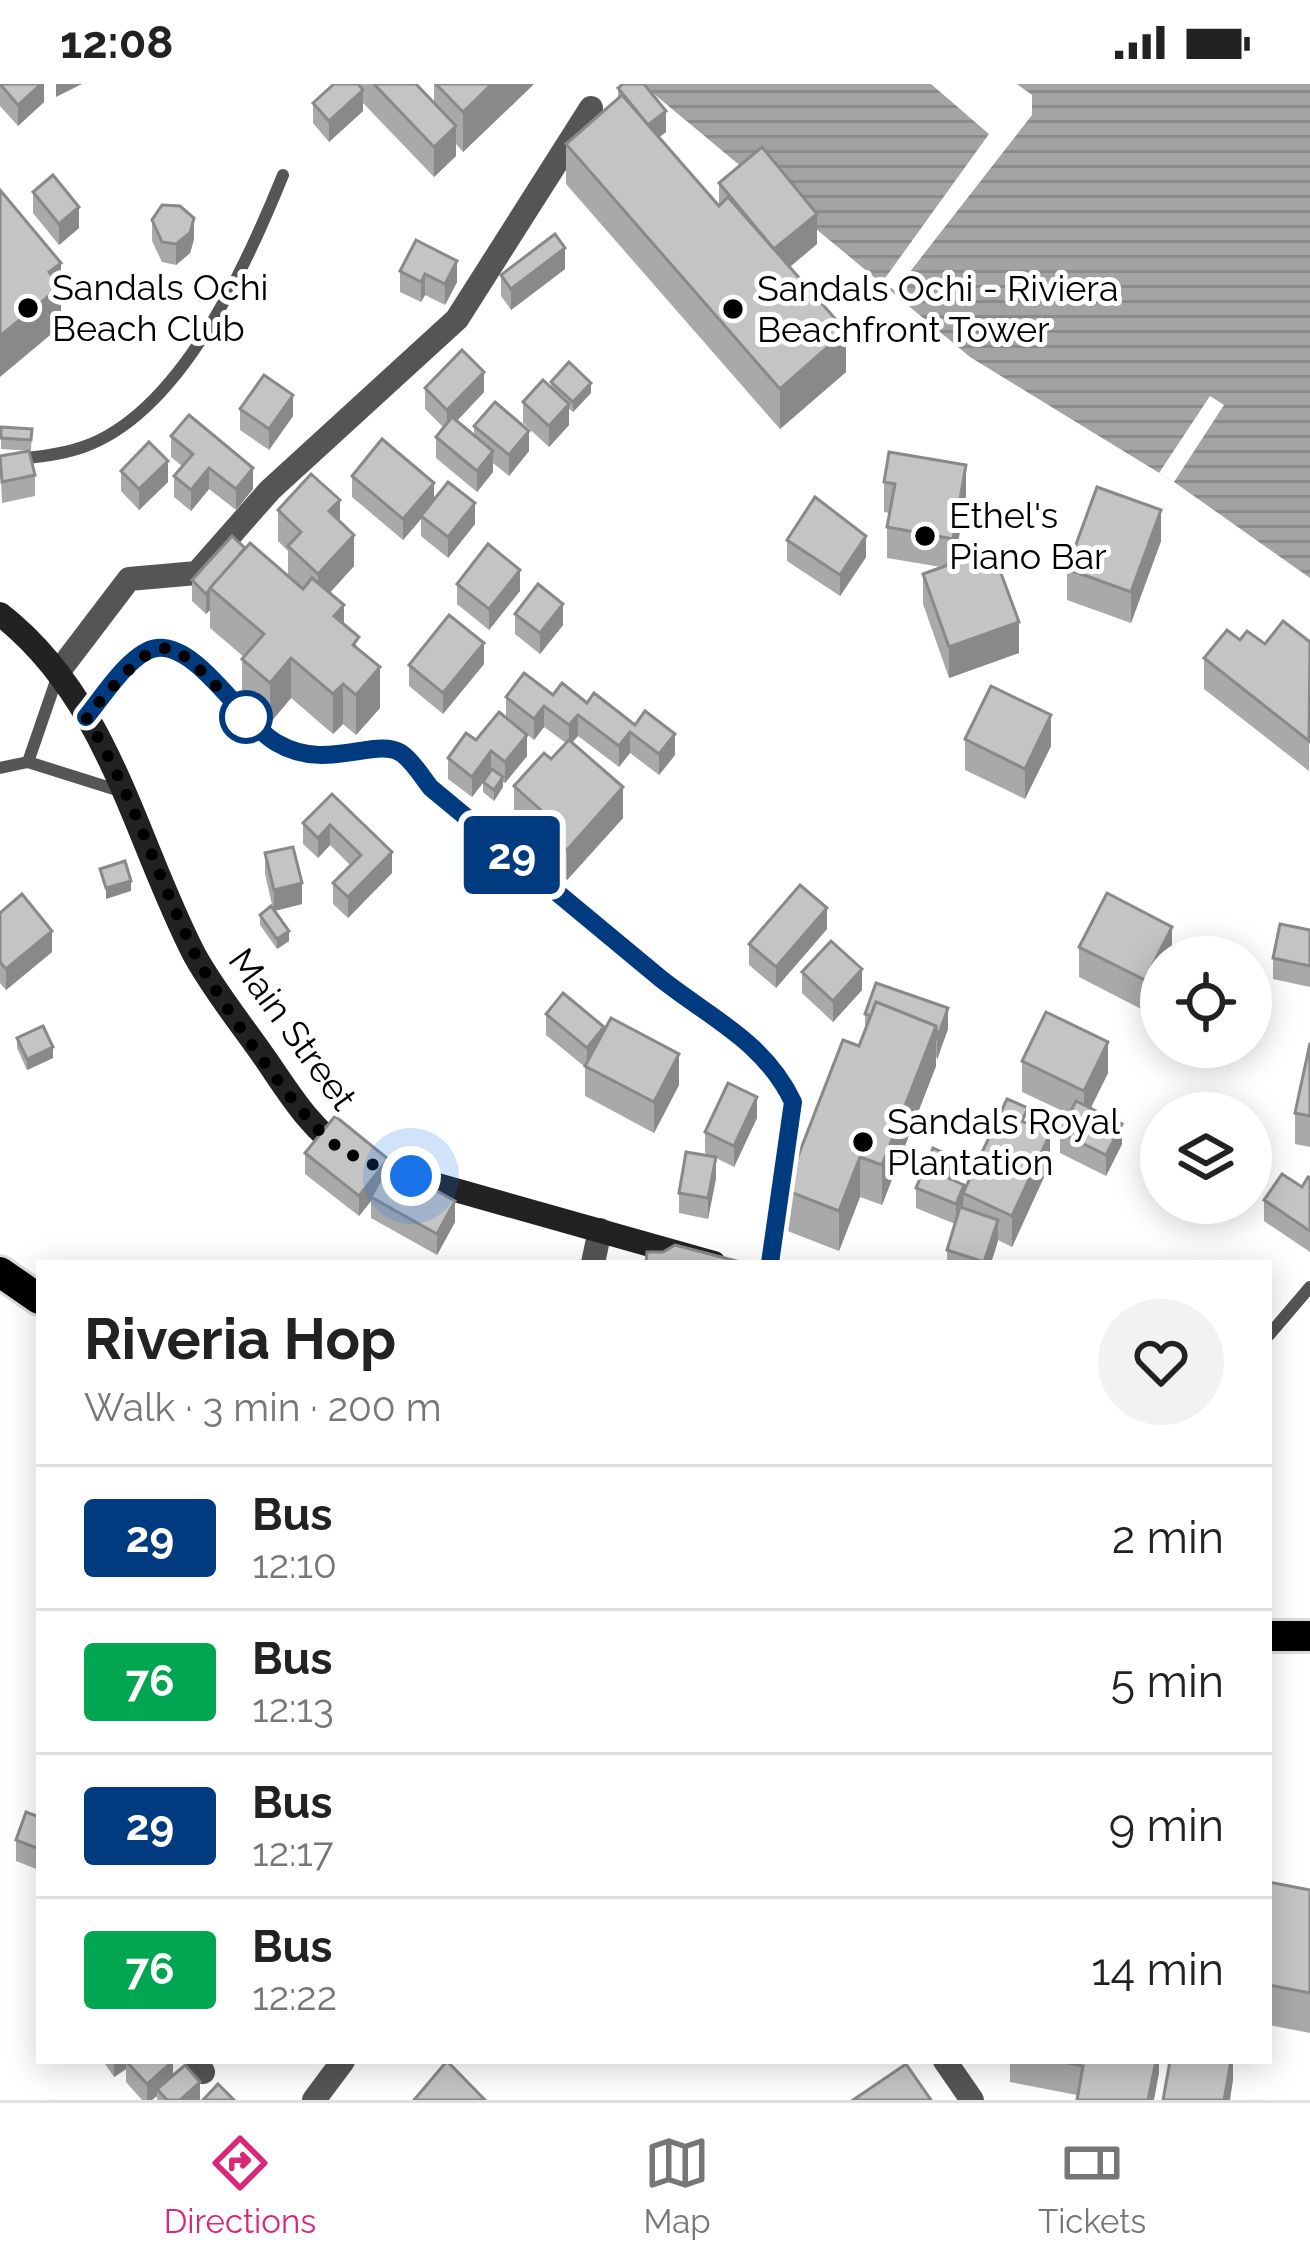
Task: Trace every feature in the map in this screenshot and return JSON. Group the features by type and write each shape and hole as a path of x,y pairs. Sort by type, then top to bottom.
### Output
{"main road":[{"path":"0,1272 36,1297"},
{"path":"1272,1633 1310,1636"}],"street":[{"path":"59,671 129,579 197,573 270,490 457,319 591,108"},
{"name":"Main Street","path":"0,614 59,671 129,794 195,955 284,1085 332,1143 385,1171 704,1260"},
{"path":"594,1260 600,1230"},
{"path":"314,2100 341,2064"},
{"path":"947,2064 972,2100"}],"lane":[{"path":"0,460 85,446 124,424 164,386 247,263 283,175"},
{"path":"86,717 144,651 159,647 188,656 274,742 309,758 388,748 403,754 431,788 663,980 748,1037 783,1081 793,1102 770,1260"},
{"path":"28,762 59,671"},
{"path":"0,768 28,762 129,794"},
{"path":"1272,1331 1310,1287"}],"shaded area":[{"path":"642,84 1310,84 1310,578 1174,482 970,357"}],"pier":[{"path":"931,84 1017,84 1032,95 1032,115 895,291 883,281 989,134"},
{"path":"1210,396 1224,405 1174,482 1159,473"}],"building":[{"path":"0,84 41,84 18,105"},
{"path":"334,84 358,84 363,90 329,121 313,103"},
{"path":"374,84 416,84 456,126 434,147"},
{"path":"436,84 492,84 463,112"},
{"path":"644,84 666,111 648,125 618,88"},
{"name":"Sandals Ochi - Riviera Beachfront Tower","path":"622,95 719,206 728,197 846,331 780,389 566,144"},
{"path":"762,147 817,214 774,249 719,183"},
{"path":"53,175 79,207 59,224 33,192"},
{"path":"0,190 61,263 49,272 61,286 0,336"},
{"path":"162,205 180,206 194,218 190,233 176,244 162,242 152,220"},
{"path":"555,234 565,248 511,289 501,275"},
{"path":"416,240 457,261 445,284 425,274 421,282 400,271"},
{"path":"462,350 484,372 447,410 425,388"},
{"path":"569,362 591,383 573,402 551,382"},
{"path":"264,375 293,395 269,429 240,409"},
{"path":"543,380 569,404 549,426 523,402"},
{"path":"495,402 529,431 509,455 474,426"},
{"path":"189,415 253,468 236,489 209,468 191,490 174,476 193,454 171,436"},
{"path":"452,417 493,451 477,471 436,437"},
{"path":"1,427 32,429 31,440 1,438"},
{"path":"382,439 434,483 403,519 352,476"},
{"path":"149,442 168,461 139,489 121,471"},
{"path":"29,451 35,475 2,482 0,456"},
{"path":"889,452 966,465 953,539 887,527 895,484 884,482"},
{"path":"311,474 340,500 329,511 354,535 318,574 288,546 301,532 278,510"},
{"path":"448,482 475,503 448,537 421,516"},
{"path":"1097,487 1161,510 1131,592 1067,569"},
{"path":"815,497 866,536 840,575 787,540"},
{"path":"232,536 245,548 206,594 192,580"},
{"path":"250,543 303,589 312,578 344,605 334,616 359,637 353,645 380,667 356,695 343,684 333,694 291,658 270,683 242,659 264,634 210,588"},
{"path":"488,544 520,570 489,609 457,584"},
{"path":"992,549 1019,622 949,647 923,574"},
{"path":"538,584 563,604 540,633 515,614"},
{"path":"449,615 484,643 443,693 409,665"},
{"path":"1283,621 1310,642 1309,741 1204,658 1227,630 1240,640 1247,631 1265,644"},
{"path":"524,673 553,695 562,683 587,703 594,693 635,725 645,711 675,734 659,754 630,732 619,746 578,715 569,725 544,706 534,719 506,697"},
{"path":"991,686 1051,715 1025,769 965,739"},
{"path":"499,712 527,735 505,762 491,751 472,777 448,758 466,733 476,740"},
{"path":"569,740 623,787 567,850 535,821 543,812 514,786 544,753 551,759"},
{"path":"492,769 503,777 494,790 483,782"},
{"path":"332,794 392,852 348,897 333,883 361,855 330,825 318,838 303,823"},
{"path":"293,847 302,883 274,890 265,853"},
{"path":"125,861 131,881 106,888 100,869"},
{"path":"800,885 827,908 776,967 749,944"},
{"path":"1107,893 1172,927 1167,936 1140,936 1140,978 1079,947"},
{"path":"22,894 52,931 6,969 0,962 0,913"},
{"path":"271,906 289,931 277,939 260,915"},
{"path":"1280,924 1310,930 1310,966 1273,958"},
{"path":"831,941 862,969 833,1001 802,972"},
{"path":"876,983 948,1008 937,1039 936,1026 876,1002 871,1016 865,1014"},
{"path":"563,993 604,1027 587,1048 546,1014"},
{"name":"Sandals Royal Plantation","path":"876,1002 936,1026 882,1165 860,1157 839,1211 785,1190 843,1040 859,1046"},
{"path":"1046,1012 1108,1042 1084,1091 1022,1061"},
{"path":"611,1018 679,1054 654,1102 585,1066"},
{"path":"43,1026 53,1047 27,1059 17,1038"},
{"path":"1310,1043 1310,1116 1295,1113"},
{"path":"728,1083 757,1097 734,1146 705,1132"},
{"path":"1007,1099 1028,1108 1022,1121 1050,1134 1012,1216 963,1193"},
{"path":"1076,1101 1122,1124 1106,1155 1060,1132"},
{"path":"335,1116 388,1159 359,1196 305,1153"},
{"path":"933,1148 955,1158 948,1178 964,1185 956,1204 916,1188"},
{"path":"686,1152 716,1157 708,1198 679,1193"},
{"path":"389,1164 455,1201 437,1234 371,1197"},
{"path":"1282,1174 1302,1187 1310,1178 1310,1231 1272,1205 1272,1188"},
{"path":"960,1207 998,1220 985,1260 947,1250"},
{"path":"675,1245 732,1260 646,1260 647,1252 663,1252"},
{"path":"26,1812 36,1816 36,1848 16,1840"},
{"path":"1272,1883 1310,1890 1310,1993 1272,1986"},
{"path":"129,2064 170,2064 147,2084"},
{"path":"444,2064 450,2064 485,2100 414,2100"},
{"path":"906,2064 931,2100 853,2100"},
{"path":"1073,2064 1155,2064 1148,2100 1077,2100 1083,2066"},
{"path":"1169,2064 1230,2064 1224,2100 1163,2100"},
{"path":"185,2065 200,2082 180,2100 167,2100 157,2089"},
{"path":"218,2084 234,2100 203,2100"}],"bus line":[{"name":"29","path":"86,717 144,651 159,647 188,656 274,742 309,758 388,748 403,754 431,788 663,980 748,1037 783,1081 793,1102 770,1260"}],"place":[{"name":"Sandals Ochi Beach Club","path":"28,308"},
{"name":"Sandals Ochi - Riviera Beachfront Tower","path":"733,309"},
{"name":"Ethel's Piano Bar","path":"925,536"},
{"name":"Sandals Royal Plantation","path":"863,1142"}],"route":[{"path":"246,717 188,656 159,647 144,651 86,717 129,794 195,955 284,1085 332,1143 385,1171 411,1176"}]}
